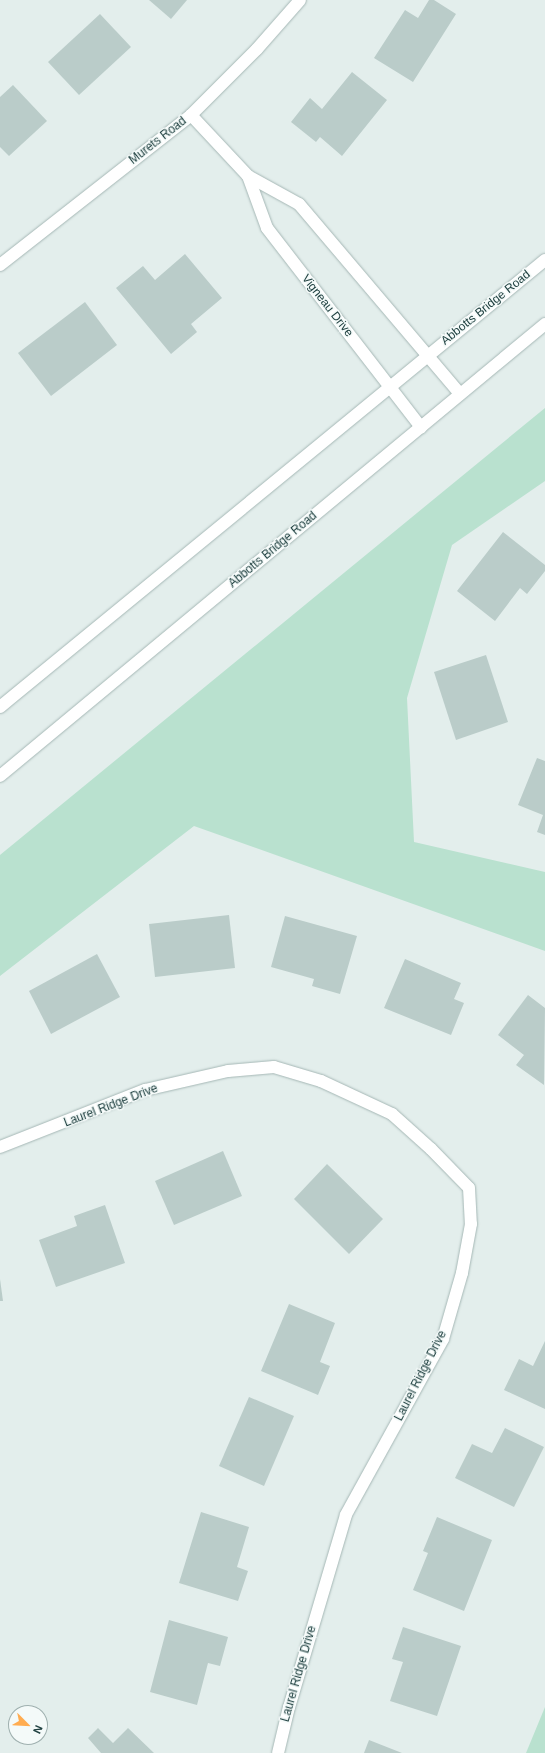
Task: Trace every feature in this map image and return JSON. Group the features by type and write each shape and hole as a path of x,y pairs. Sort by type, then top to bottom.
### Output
{"street":[{"name":"Murets Road","path":"0,265 191,115 257,49 300,0"},
{"name":"Vigneau Drive","path":"191,115 248,176 299,204 460,394"},
{"name":"Vigneau Drive","path":"248,176 267,228 421,427"},
{"name":"Abbotts Bridge Road","path":"0,707 389,386 545,260"},
{"name":"Abbotts Bridge Road","path":"0,776 545,324"},
{"name":"Laurel Ridge Drive","path":"0,1147 144,1090 228,1071 274,1067 321,1081 392,1114 431,1148 469,1188 471,1224 462,1273 443,1339 346,1515 289,1707 278,1753"}],"green space":[{"path":"545,408 545,481 452,545 407,698 414,842 545,872 545,951 194,826 0,976 0,855"},
{"path":"545,1707 545,1753 526,1753"}],"building":[{"path":"149,0 187,0 171,19"},
{"path":"429,0 434,0 456,14 413,82 374,58 405,10 418,18"},
{"path":"100,14 131,47 79,95 48,62"},
{"path":"352,72 387,100 342,156 320,137 316,142 291,122 310,98 322,109"},
{"path":"13,85 47,121 9,156 0,147 0,97"},
{"path":"185,254 222,298 191,324 197,332 171,354 116,288 143,266 155,280"},
{"path":"85,302 117,345 51,396 18,353"},
{"path":"503,532 545,565 545,571 527,594 520,588 495,621 457,591"},
{"path":"486,655 508,722 456,740 434,672"},
{"path":"537,758 545,761 545,835 537,832 543,815 518,805"},
{"path":"229,915 235,968 155,977 149,924"},
{"path":"285,916 357,936 340,994 312,986 314,979 271,967"},
{"path":"97,954 120,997 51,1034 29,991"},
{"path":"405,959 461,983 454,999 464,1003 451,1035 384,1008"},
{"path":"528,995 545,1008 544,1085 516,1065 524,1055 498,1035"},
{"path":"223,1151 242,1196 174,1225 155,1181"},
{"path":"327,1164 383,1219 349,1254 294,1199"},
{"path":"105,1205 125,1263 56,1287 39,1240 77,1226 74,1216"},
{"path":"0,1279 3,1301 0,1301"},
{"path":"289,1304 335,1323 320,1362 330,1366 318,1395 261,1371"},
{"path":"545,1341 545,1409 504,1390 519,1359 533,1366"},
{"path":"249,1397 294,1416 264,1486 219,1466"},
{"path":"505,1428 544,1447 514,1507 455,1478 472,1444 492,1453"},
{"path":"201,1512 249,1527 237,1567 248,1571 238,1601 179,1583"},
{"path":"437,1517 492,1540 464,1611 413,1590 428,1553 423,1551"},
{"path":"169,1620 228,1637 220,1666 208,1663 197,1705 150,1692"},
{"path":"403,1627 461,1646 437,1716 390,1701 403,1662 392,1659"},
{"path":"98,1728 113,1743 128,1728 154,1753 101,1753 88,1738"},
{"path":"369,1740 402,1753 364,1753"}]}
